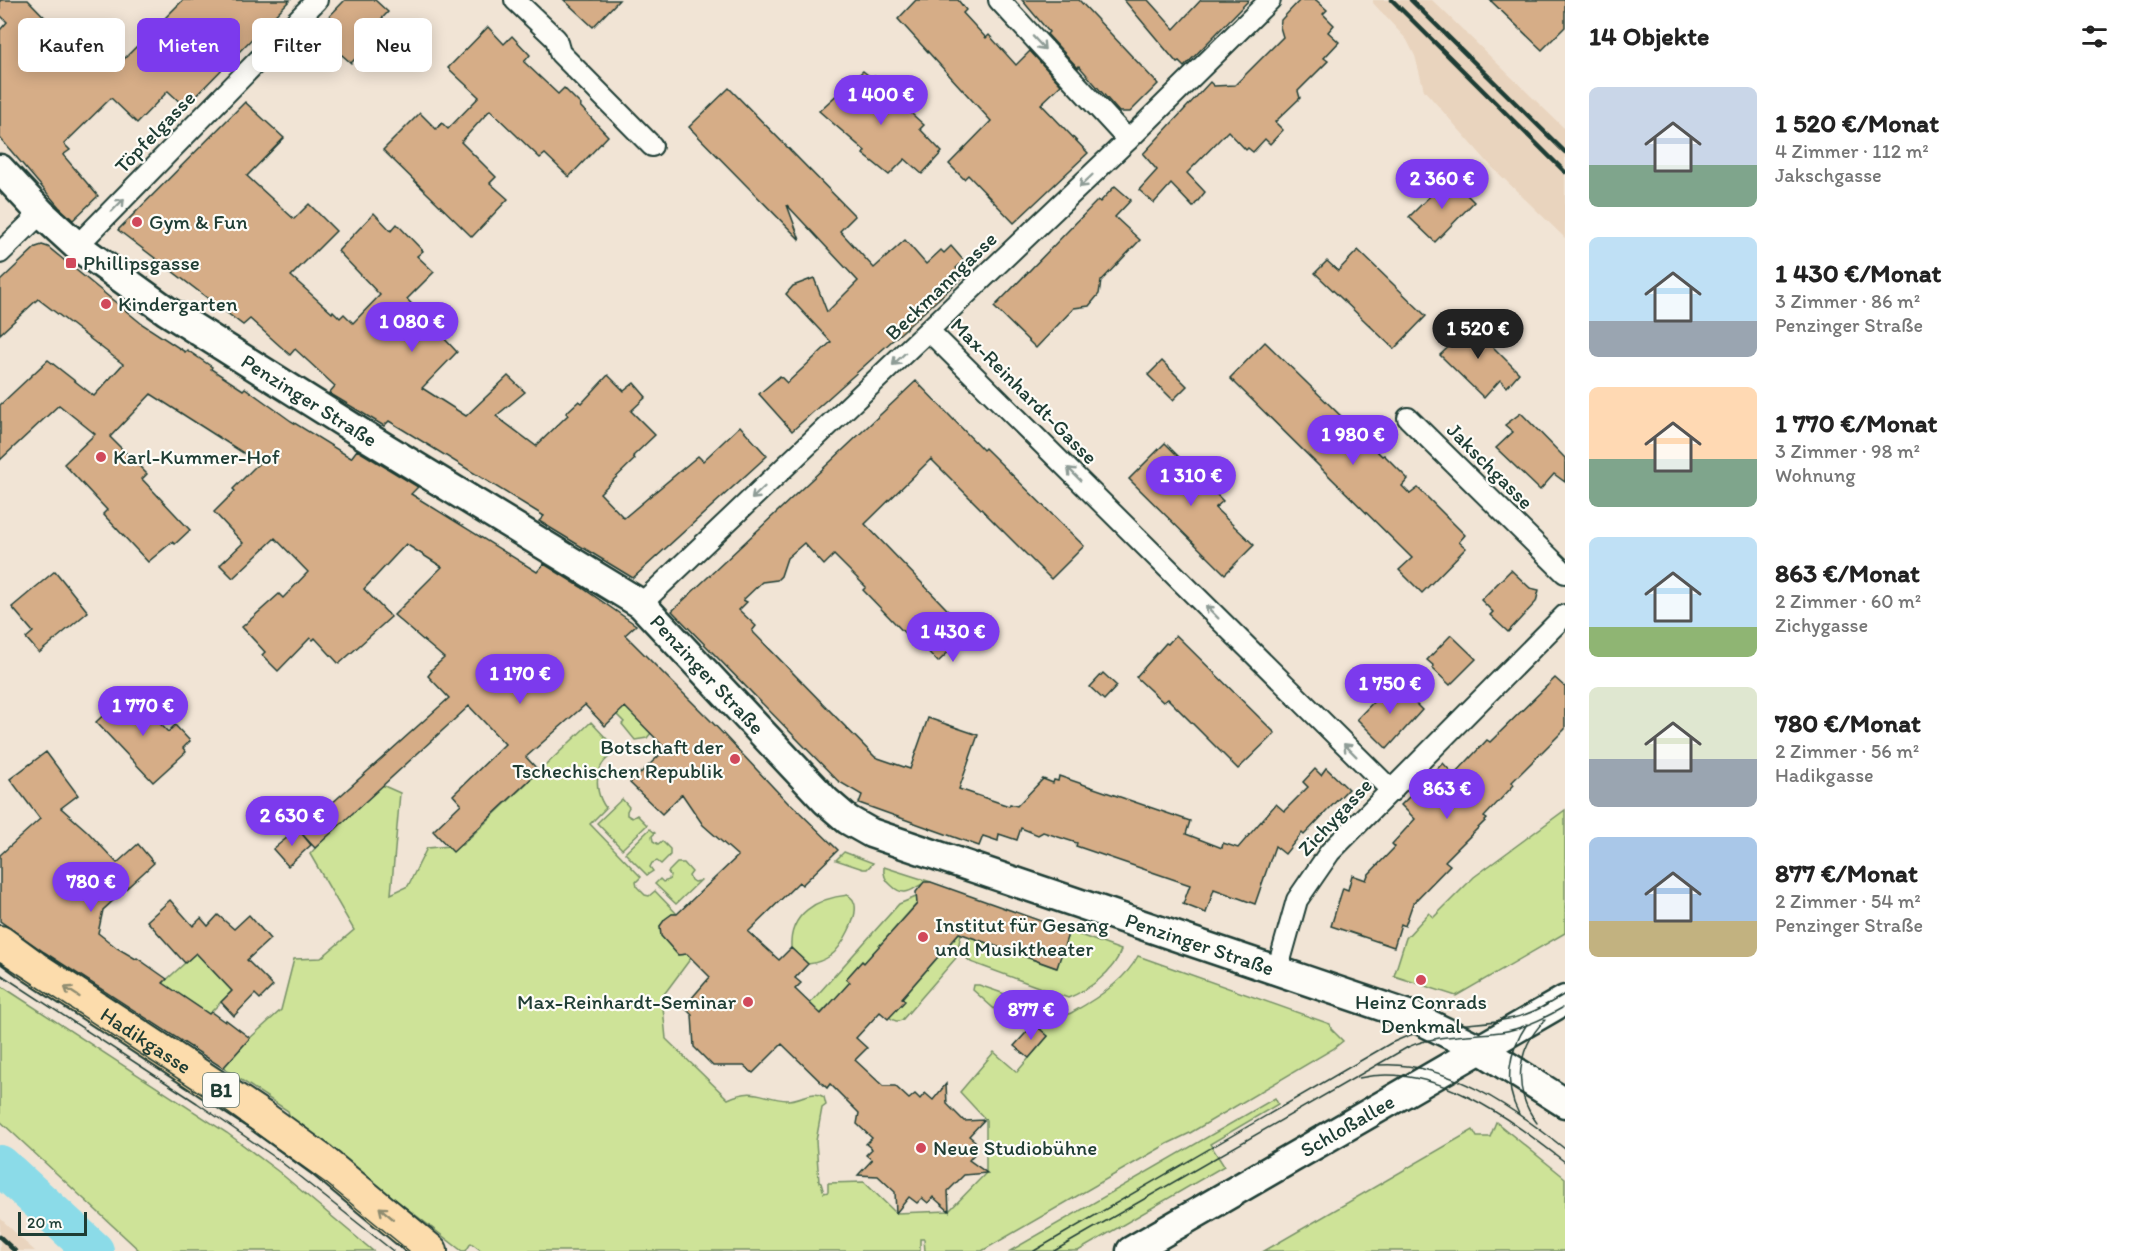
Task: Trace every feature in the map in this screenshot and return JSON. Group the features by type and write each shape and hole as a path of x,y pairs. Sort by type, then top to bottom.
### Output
{"main road":[{"name":"Hadikgasse","path":"0,942 34,967 262,1117 321,1160 431,1251"}],"street":[{"name":"Töpfelgasse","path":"77,246 317,0"},
{"path":"515,0 556,39 560,53 652,146"},
{"path":"999,0 1128,140"},
{"name":"Beckmanngasse","path":"641,604 1128,140 1270,0"},
{"name":"Penzinger Straße","path":"0,169 41,213 77,246 177,318 641,604 826,801 848,820 880,836 1413,1017 1480,1049 1565,1103"},
{"path":"0,253 41,213"},
{"name":"Max-Reinhardt-Gasse","path":"929,331 1392,791"},
{"name":"Jakschgasse","path":"1408,418 1565,573"},
{"name":"Zichygasse","path":"1276,971 1297,900 1330,852 1565,615"},
{"name":"Schloßallee","path":"1131,1251 1565,1000"}],"shaded area":[{"path":"1373,0 1432,0 1565,129 1565,238 1492,167 1424,90 1415,56 1407,40 1373,3"},
{"path":"0,1218 26,1243 35,1251 0,1251"}],"green space":[{"path":"621,695 651,733 647,738 635,740 622,724 624,722 609,707"},
{"path":"591,722 620,753 611,756 600,768 597,784 606,808 590,824 641,877 636,882 637,887 649,896 655,891 677,914 672,914 660,926 661,936 678,955 687,954 691,958 662,997 666,1039 728,1099 752,1093 788,1100 811,1094 824,1097 826,1105 822,1108 816,1141 819,1182 824,1193 828,1192 828,1183 864,1182 896,1213 949,1211 986,1173 986,1120 960,1092 994,1052 1017,1072 1048,1036 1041,1030 1042,1028 1080,1008 1109,989 1125,974 1138,956 1330,1024 1331,1029 1343,1041 1190,1133 982,1251 925,1251 924,1239 920,1239 920,1251 482,1251 471,1243 466,1251 462,1251 290,1118 288,1111 223,1068 250,1038 281,1010 294,959 321,958 354,930 310,854 375,782 400,793 391,894 408,886 427,848 462,845"},
{"path":"622,799 629,807 627,815 632,818 637,815 647,825 622,849 597,823"},
{"path":"1565,810 1565,933 1456,996 1394,976 1406,938 1429,913 1434,917 1474,877"},
{"path":"650,829 655,833 652,836 653,841 658,844 662,841 670,849 670,855 661,864 657,861 652,863 650,867 653,871 647,875 625,853"},
{"path":"844,852 873,863 867,869 863,869 836,860"},
{"path":"677,863 684,863 692,872 689,876 691,880 700,881 676,904 655,884 660,879 663,882 669,880 668,872"},
{"path":"884,867 931,882 903,892 887,881"},
{"path":"848,895 853,900 855,908 852,923 844,939 830,956 819,962 808,964 791,948 792,936 800,917 816,904"},
{"path":"916,897 919,901 864,963 862,961 847,978 850,982 831,1006 829,1005 820,1014 810,1003 899,904"},
{"path":"1069,931 1121,950 1113,966 1106,973 1084,990 1068,998 971,962 965,957 970,937 1056,968"},
{"path":"959,933 961,934 956,958 902,1020 896,1021 889,1017 902,998"},
{"path":"196,953 232,991 209,1014 163,983"},
{"path":"0,985 227,1133 279,1172 373,1251 140,1251 0,1121"},
{"path":"974,985 1014,997 1017,1003 1015,1008 1001,1015 973,990"},
{"path":"1275,1098 1278,1104 1210,1144 1224,1166 1078,1251 1010,1251"},
{"path":"1496,1122 1565,1178 1565,1251 1264,1251 1473,1130 1477,1137 1490,1137"}],"building":[{"path":"0,0 28,0 46,18 18,18 18,72 125,72 125,58 137,46 137,72 219,72 185,107 168,91 137,123 111,98 64,144 70,150 63,155 98,196 73,220 59,207 0,138 0,30 7,22 0,15"},
{"path":"183,0 290,0 272,18 252,18 252,39 240,51 240,18 165,18"},
{"path":"345,0 375,0 388,12 382,18 354,18 354,60 351,63 342,55 342,18 328,18"},
{"path":"564,0 619,0 593,27"},
{"path":"916,0 958,0 966,10 963,13 986,38 989,35 1016,65 1030,51 1061,85 1041,104 1088,153 1014,223 968,175 964,179 949,164 991,121 898,19"},
{"path":"1022,0 1079,0 1158,84 1130,112 1119,112 1079,66 1078,68 1047,34 1049,32"},
{"path":"1124,0 1148,0 1174,29 1201,0 1249,0 1184,67 1179,62 1177,63"},
{"path":"1300,0 1316,0 1327,10 1323,14 1334,25 1328,32 1339,42 1324,58 1328,61 1298,91 1300,98 1275,122 1283,130 1270,144 1265,139 1253,152 1248,148 1246,150 1228,131 1187,173 1205,192 1193,207 1171,184 1154,203 1139,190 1157,170 1143,154 1210,82 1214,86 1235,85 1283,37 1280,27 1281,20"},
{"path":"1490,0 1565,0 1565,27 1542,50"},
{"path":"488,27 504,44 512,36 530,55 524,62 558,94 564,88 608,136 569,177 545,154 540,158 490,110 461,142 496,177 490,183 508,199 472,237 383,150 420,113 436,129 442,123 448,129 479,97 448,68"},
{"path":"863,71 872,78 874,76 924,125 920,129 942,152 922,174 905,159 889,175 863,154 865,151 819,111"},
{"path":"729,88 855,216 840,231 874,268 905,240 926,264 941,250 944,253 951,246 964,261 956,268 964,276 792,431 759,394 780,376 787,383 831,342 786,294 793,286 814,278 827,312 858,281 787,205 800,240 689,127"},
{"path":"245,102 284,138 247,176 294,219 309,204 336,231 291,276 332,313 333,311 340,318 344,314 353,323 380,295 338,251 374,213 391,231 397,224 423,251 417,256 434,272 407,299 457,352 422,388 466,416 508,376 525,392 496,416 536,446 568,415 566,413 579,401 582,403 608,375 624,391 634,383 646,397 631,411 655,435 633,456 635,459 600,493 624,518 698,456 703,461 740,426 767,456 633,578 539,521 544,516 389,421 384,426 329,393 335,386 295,349 290,355 250,319 243,325 118,230"},
{"path":"1449,177 1474,202 1435,242 1409,217"},
{"path":"1115,186 1131,200 1115,217 1140,240 1101,281 1099,294 1089,306 1074,308 1036,348 994,307 1098,200 1100,202"},
{"path":"42,245 48,247 142,324 185,352 187,350 212,367 211,369 243,390 245,388 291,421 351,458 357,450 418,487 411,494 537,572 544,564 636,625 625,635 711,721 789,804 838,850 802,885 799,882 748,932 779,960 791,948 808,964 795,978 801,983 795,989 821,1014 850,982 846,979 862,961 864,963 917,904 916,892 924,882 931,882 1069,931 1057,968 959,933 902,998 905,1001 888,1019 880,1012 856,1038 867,1048 855,1060 883,1086 895,1086 909,1099 915,1094 920,1099 925,1093 933,1100 946,1084 947,1104 964,1121 984,1120 969,1136 975,1141 970,1147 976,1152 969,1160 987,1173 964,1175 948,1191 949,1211 933,1197 928,1203 922,1198 917,1203 909,1197 896,1213 895,1192 878,1176 858,1175 872,1160 866,1155 872,1149 866,1144 872,1138 857,1124 859,1113 830,1084 827,1088 782,1044 753,1073 744,1066 713,1066 694,1047 692,1015 684,1007 710,977 687,954 678,955 661,936 660,926 672,914 677,914 738,856 703,825 682,794 662,814 630,783 666,749 625,707 605,726 585,705 526,757 539,771 453,852 433,831 461,804 453,795 505,744 469,706 315,848 300,832 449,698 428,676 444,658 394,615 442,567 406,544 364,589 391,617 339,664 315,638 313,640 310,638 278,671 262,655 265,652 242,627 279,594 283,598 308,572 275,538 233,578 220,565 243,543 214,512 259,463 151,394 110,437 147,474 142,479 190,530 175,544 172,542 148,562 103,514 107,510 64,464 95,434 59,405 0,460 0,405 48,360 94,396 123,364 38,299 0,334 0,281 36,247"},
{"path":"1358,250 1426,316 1394,349 1315,273 1327,261 1338,271"},
{"path":"1466,320 1519,373 1507,387 1500,380 1484,398 1440,355 1457,339 1452,331"},
{"path":"1265,342 1408,479 1402,486 1410,494 1418,488 1465,535 1459,542 1466,548 1422,593 1399,570 1412,558 1230,378"},
{"path":"1162,361 1187,386 1173,400 1148,375"},
{"path":"916,381 983,450 985,448 1084,546 1051,579 931,459 865,524 969,632 938,662 922,645 919,648 863,590 866,587 834,555 824,565 804,543 787,558 781,576 777,580 762,582 743,600 747,602 739,610 756,626 752,631 875,757 910,769 928,718 978,735 959,789 1009,806 1010,804 1017,806 1043,779 1053,783 1054,780 1058,781 1059,776 1190,821 1186,834 1222,848 1223,843 1238,848 1276,804 1284,811 1308,787 1303,782 1315,769 1321,775 1326,768 1348,789 1304,835 1302,833 1285,854 1275,846 1255,904 1214,889 1206,913 1183,904 1190,885 1076,846 1077,843 1043,832 1038,835 1021,828 1017,840 999,834 998,841 983,836 979,846 859,803 862,795 838,781 672,611"},
{"path":"1521,413 1565,458 1565,482 1554,474 1540,490 1496,448 1513,432 1505,425"},
{"path":"1165,443 1223,501 1215,508 1254,545 1225,574 1129,479"},
{"path":"1511,570 1530,588 1539,590 1536,602 1508,632 1490,615 1493,612 1481,600"},
{"path":"55,571 88,612 39,653 26,638 33,632 12,607"},
{"path":"1176,635 1275,733 1238,769 1168,699 1163,702 1136,677"},
{"path":"1451,635 1476,659 1450,685 1427,660"},
{"path":"1103,673 1117,686 1104,700 1090,687"},
{"path":"1555,678 1565,687 1565,729 1512,782 1514,785 1484,817 1487,819 1445,861 1450,865 1413,903 1405,926 1401,924 1394,947 1331,926 1343,888 1348,890 1352,875 1366,880 1395,847 1392,844 1415,819 1401,805 1443,763 1454,775 1487,740 1490,742"},
{"path":"1395,683 1422,710 1387,749 1357,719 1386,689 1388,691"},
{"path":"129,691 168,732 175,725 190,741 183,748 186,752 153,782 96,722"},
{"path":"46,752 78,795 61,808 87,831 117,863 138,844 154,863 103,910 98,933 117,948 137,958 167,979 163,983 209,1014 211,1012 225,1022 226,1020 250,1038 223,1068 0,921 0,855 40,819 10,779"},
{"path":"298,829 311,845 288,866 273,849"},
{"path":"170,900 193,926 201,918 208,926 218,915 234,929 249,915 270,939 247,960 273,986 260,999 255,994 234,1016 221,1002 232,991 196,953 185,963 147,921"},
{"path":"1034,1024 1048,1036 1029,1058 1014,1046"}],"waterway":[{"path":"0,1165 94,1251"}],"tram line":[{"path":"0,962 203,1095 327,1184 409,1251"},
{"path":"0,974 197,1103 276,1158 393,1251"},
{"path":"1543,1007 1565,994"},
{"path":"1034,1251 1391,1043 1435,1028 1525,1015 1549,1003"},
{"path":"1054,1251 1408,1047 1442,1038 1517,1029 1562,1008"},
{"path":"1537,1123 1524,1097 1521,1070 1528,1044 1535,1031 1545,1020"},
{"path":"1519,1114 1511,1091 1510,1068 1515,1046 1527,1024"},
{"path":"1379,1065 1429,1070 1454,1079 1502,1104 1565,1149"},
{"path":"1359,1078 1387,1075 1415,1078 1443,1086 1495,1112 1565,1162"}],"railway":[{"path":"1392,0 1565,172"},
{"path":"1411,0 1565,152"},
{"path":"0,1237 15,1251"}],"place":[{"name":"Gym & Fun","path":"137,222"},
{"name":"Phillipsgasse","path":"71,263"},
{"name":"Kindergarten","path":"106,304"},
{"name":"Karl-Kummer-Hof","path":"101,457"},
{"name":"Botschaft der Tschechischen Republik","path":"735,759"},
{"name":"Institut für Gesang und Musiktheater","path":"923,937"},
{"name":"Heinz Conrads Denkmal","path":"1421,980"},
{"name":"Max-Reinhardt-Seminar","path":"748,1002"},
{"name":"Neue Studiobühne","path":"921,1148"}]}
